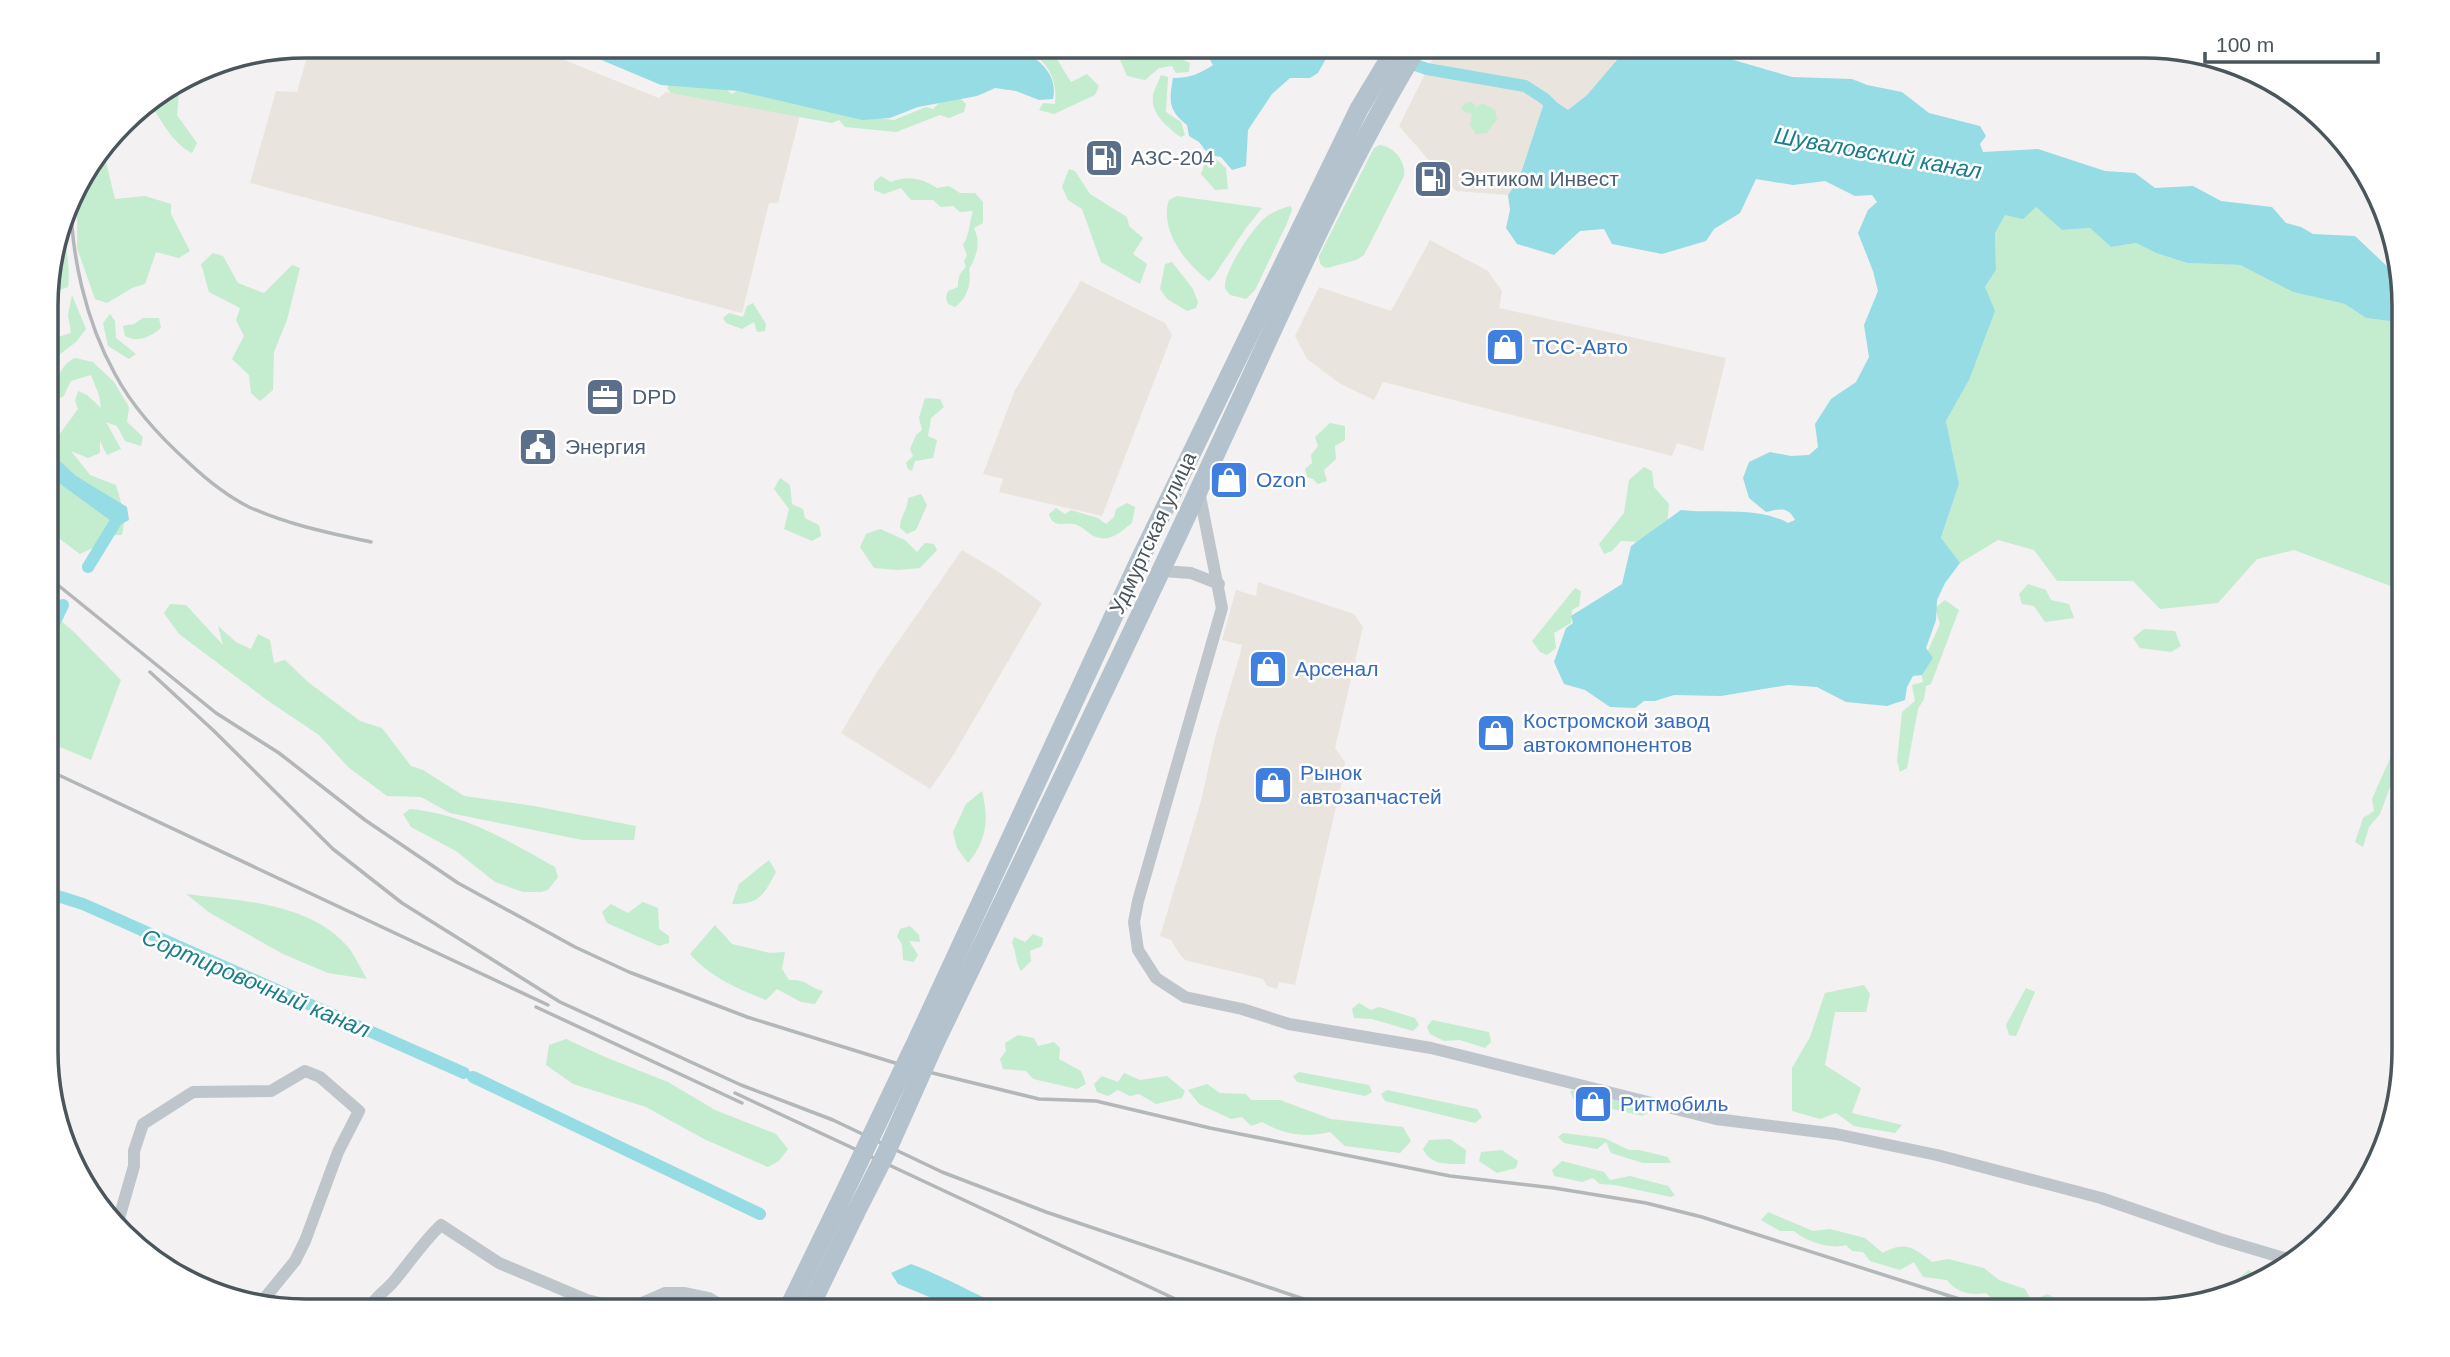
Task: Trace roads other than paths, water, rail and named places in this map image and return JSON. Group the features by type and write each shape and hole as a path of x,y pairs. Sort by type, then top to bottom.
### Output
{"main road":[{"name":"Удмуртская улица","path":"927,1040 1161,571 1385,82 1393,58"},
{"name":"Удмуртская улица","path":"927,1040 1140,559 1354,120 1407,58"},
{"path":"794,1299 846,1210 927,1040"},
{"path":"813,1299 846,1210"}],"street":[{"path":"1199,490 1222,608 1134,922 1138,950 1156,978 1185,997 1242,1009 1289,1024 1430,1048 1716,1119 1836,1133 1937,1155 2101,1198 2282,1257"},
{"path":"1161,571 1191,573 1219,584"},
{"path":"120,1216 134,1166 134,1151 143,1124 193,1092 271,1091 305,1070 320,1077 359,1111 338,1152 295,1261 267,1296"},
{"path":"379,1299 424,1241 441,1225 499,1263 584,1299"},
{"path":"652,1299 666,1293 685,1293 711,1299"}],"water":[{"path":"597,58 1034,58 1050,76 1054,90 1053,99 1039,100 1016,91 995,88 977,96 918,107 890,118 862,120 738,91 661,85"},
{"path":"1209,58 1326,58 1318,73 1310,78 1290,78 1272,94 1248,130 1246,166 1232,170 1221,157 1209,155 1199,142 1189,136 1187,125 1176,115 1171,104 1173,78 1189,76 1213,65"},
{"path":"1619,58 1727,58 1792,77 1852,79 1902,92 1929,113 1980,126 1986,136 1980,144 1983,152 2038,149 2105,171 2135,173 2155,188 2193,186 2221,201 2272,207 2286,223 2313,234 2355,236 2389,268 2392,321 2366,318 2345,304 2293,292 2240,265 2187,263 2136,243 2111,247 2090,228 2062,230 2036,207 2023,219 2005,215 1995,233 1996,270 1985,287 1995,311 1969,380 1946,421 1959,484 1941,538 1960,563 1945,583 1937,600 1936,620 1926,648 1933,658 1922,675 1913,676 1907,687 1905,700 1887,706 1846,702 1817,687 1788,685 1721,696 1674,695 1655,701 1644,701 1635,708 1610,707 1585,690 1564,684 1554,662 1566,628 1573,623 1571,616 1622,584 1631,546 1681,510 1750,512 1788,523 1795,520 1786,511 1766,512 1749,498 1743,478 1749,462 1770,452 1791,456 1809,455 1818,447 1815,424 1831,399 1856,382 1869,357 1864,325 1878,291 1858,233 1868,210 1877,202 1872,195 1855,196 1825,181 1793,185 1756,179 1740,213 1714,229 1706,241 1662,254 1612,244 1604,229 1580,231 1554,255 1517,244 1506,228 1510,210 1508,195 1519,179 1544,103 1550,98 1568,110 1587,95"},
{"path":"58,459 76,476 127,507 129,520 118,526 58,482"},
{"path":"911,1264 986,1299 934,1299 898,1284 891,1273"}],"waterway":[{"name":"Шуваловский канал","path":"1395,58 1427,69 1525,86 1557,111"},
{"name":"Сортировочный канал","path":"88,567 121,513 118,512"},
{"name":"Сортировочный канал","path":"58,615 63,605"},
{"name":"Сортировочный канал","path":"58,896 83,904 464,1073"},
{"name":"Сортировочный канал","path":"473,1077 760,1214"}],"railway":[{"path":"72,224 82,287 105,354 130,399 168,443 203,476 249,507 294,524 371,542"},
{"path":"58,585 216,713 279,753 365,820 458,883 575,947 629,972 747,1017 908,1067 1039,1099 1096,1101 1210,1128 1450,1176 1554,1188 1646,1203 1702,1217 1959,1299"},
{"path":"150,672 333,849 402,903 560,1002 741,1085 833,1120 942,1172 1046,1212 1303,1299"},
{"path":"58,775 548,1005"},
{"path":"536,1007 742,1103"},
{"path":"735,1093 1175,1299"}],"place":[{"name":"АЗС-204","path":"1104,158"},
{"name":"Энтиком Инвест","path":"1433,179"},
{"name":"ТСС-Авто","path":"1505,347"},
{"name":"DPD","path":"605,397"},
{"name":"Энергия","path":"538,447"},
{"name":"Ozon","path":"1229,480"},
{"name":"Арсенал","path":"1268,669"},
{"name":"Костромской завод автокомпонентов","path":"1496,733"},
{"name":"Рынок автозапчастей","path":"1273,785"},
{"name":"Ритмобиль","path":"1593,1104"}]}
